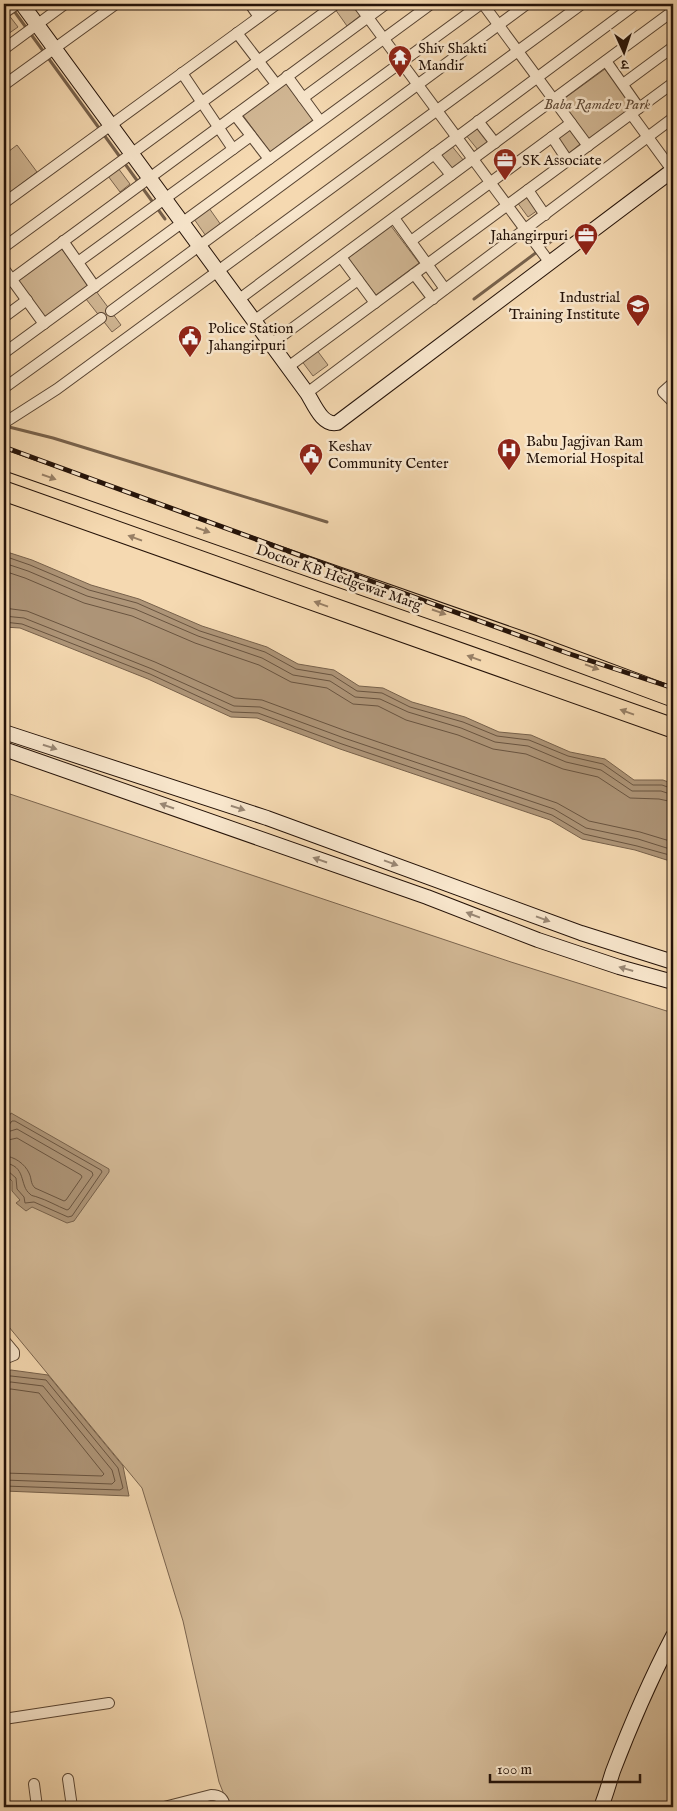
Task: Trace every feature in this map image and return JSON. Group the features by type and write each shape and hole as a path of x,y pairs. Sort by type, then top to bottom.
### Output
{"highway":[{"name":"Doctor KB Hedgewar Marg","path":"4,460 532,644 673,697"},
{"name":"Doctor KB Hedgewar Marg","path":"4,491 673,728"}],"main road":[{"path":"22,4 307,393 325,421 331,424 337,423 673,170"},
{"path":"4,732 267,818 581,933 673,962"},
{"path":"4,749 427,897 538,940 619,967 673,982"},
{"path":"601,1807 612,1773 642,1700 673,1636"}],"street":[{"path":"4,13 17,4"},
{"path":"4,50 65,4"},
{"path":"4,85 116,4"},
{"path":"250,4 259,17"},
{"path":"4,203 277,4"},
{"path":"4,247 336,4"},
{"path":"358,4 550,263"},
{"path":"8,282 386,4"},
{"path":"303,98 431,4"},
{"path":"4,353 482,4 588,146"},
{"path":"111,311 527,4"},
{"path":"4,423 57,388 582,4"},
{"path":"238,300 636,4"},
{"path":"254,321 673,11"},
{"path":"237,33 276,84"},
{"path":"623,84 673,47"},
{"path":"606,61 640,108"},
{"path":"182,73 233,149"},
{"path":"287,76 320,121"},
{"path":"288,367 673,83"},
{"path":"631,114 673,170"},
{"path":"235,115 269,159"},
{"path":"307,393 673,118"},
{"path":"478,121 494,143"},
{"path":"411,241 571,123"},
{"path":"78,262 251,136"},
{"path":"552,137 568,160"},
{"path":"434,154 451,175"},
{"path":"528,190 545,215"},
{"path":"394,218 445,290"},
{"path":"63,241 95,286"},
{"path":"341,257 375,303"},
{"path":"4,269 8,282 27,300 44,324"},
{"path":"414,274 433,299"},
{"path":"271,344 358,280"},
{"path":"4,316 27,300"},
{"path":"4,388 101,318"},
{"path":"673,383 663,392 673,402"},
{"path":"4,1340 14,1352 12,1357 4,1359"},
{"path":"4,1718 109,1703"},
{"path":"68,1778 72,1807"},
{"path":"34,1784 37,1807"},
{"path":"164,1807 193,1804 218,1796 222,1798 225,1807"}],"green space":[{"path":"343,4 353,4 361,15 347,26 335,9"},
{"path":"8,14 18,27 8,34 4,29 4,17"},
{"name":"Baba Ramdev Park","path":"605,69 633,107 589,139 561,101"},
{"path":"285,82 313,120 270,152 242,114"},
{"path":"478,125 491,141 478,150 465,134"},
{"path":"569,129 580,144 568,154 556,138"},
{"path":"17,145 37,172 4,197 4,155"},
{"path":"451,145 464,161 451,171 439,155"},
{"path":"118,168 130,184 120,192 108,176"},
{"path":"527,195 538,210 528,217 517,202"},
{"path":"209,208 221,225 206,236 194,219"},
{"path":"391,226 419,263 376,295 348,258"},
{"path":"61,248 89,285 45,317 17,280"},
{"path":"96,291 121,325 112,332 86,299"},
{"path":"316,349 328,365 313,376 301,360"},
{"path":"4,792 511,962 673,1013 673,1807 229,1807 219,1782 183,1621 142,1488 4,1321"}],"water":[{"path":"4,551 32,560 91,585 139,599 202,626 267,647 298,664 334,670 359,686 383,688 412,702 465,717 499,732 531,735 570,752 605,759 634,780 663,780 673,784 673,862 635,850 582,839 550,820 340,749 257,718 231,717 148,679 20,628 4,627"},
{"path":"11,1113 109,1169 109,1172 74,1221 67,1223 32,1207 26,1211 16,1203 20,1200 12,1191 12,1181 4,1173 4,1125"},
{"path":"11,1370 48,1375 123,1466 129,1496 4,1491 4,1372"}],"waterway":[{"path":"9,4 165,219"},
{"path":"474,299 561,234"},
{"path":"5,426 53,438 327,522"}],"railway":[{"path":"4,447 567,653 673,688"}],"place":[{"name":"Shiv Shakti Mandir","path":"400,78"},
{"name":"SK Associate","path":"505,181"},
{"name":"Jahangirpuri","path":"586,256"},
{"name":"Industrial Training Institute","path":"638,327"},
{"name":"Police Station Jahangirpuri","path":"190,358"},
{"name":"Babu Jagjivan Ram Memorial Hospital","path":"509,471"},
{"name":"Keshav Community Center","path":"311,476"}]}
